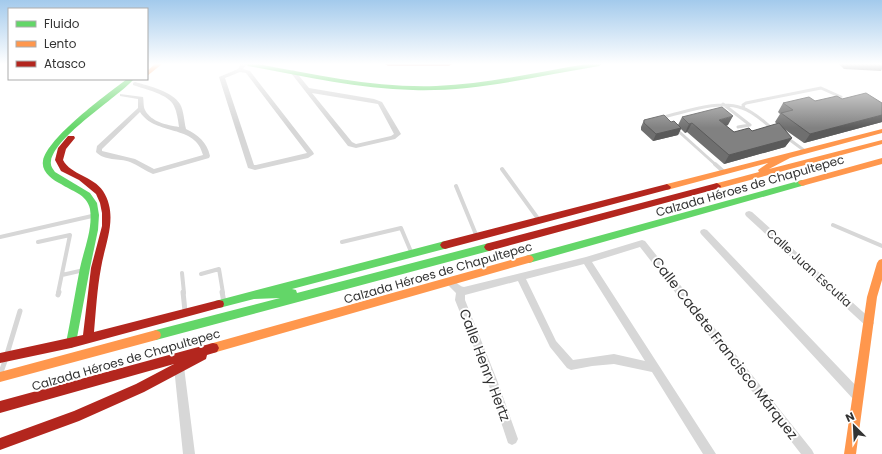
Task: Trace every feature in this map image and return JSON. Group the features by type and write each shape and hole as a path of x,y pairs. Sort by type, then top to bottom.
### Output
{"main road":[{"path":"88,338 96,268 106,226 106,213 104,203 99,192 82,178 64,169 59,160 62,148 72,137 96,113 131,85"},
{"path":"71,342 95,215 92,202 86,195 57,178 50,172 47,166 47,158 52,148 68,132 122,95 132,85"},
{"path":"378,85 437,88 466,85"},
{"path":"3,358 185,313 882,131"},
{"name":"Calzada Héroes de Chapultepec","path":"0,376 882,142"},
{"path":"748,178 787,156"},
{"name":"Calzada Héroes de Chapultepec","path":"0,407 882,161"},
{"path":"850,454 872,297 882,263"},
{"path":"251,295 318,292"},
{"path":"0,444 75,417 140,388 221,346"}],"street":[{"path":"144,85 172,99 177,104 183,130"},
{"path":"225,85 251,166 255,168 308,156 311,154 258,85"},
{"path":"304,85 350,144 356,146 393,138 398,134 380,103 308,90"},
{"path":"122,95 141,98 141,108 144,115 153,122 183,130 193,135 202,143 206,150 207,156 153,172 144,164 132,160 104,155 99,152 98,148 141,108"},
{"name":"Calle Juan Escutia","path":"749,214 869,323"},
{"path":"704,232 859,397"},
{"name":"Calle Cadete Francisco Márquez","path":"586,260 642,243 808,454"},
{"path":"449,282 460,291 464,292 586,260 710,454"},
{"path":"521,277 553,344 571,365 614,359 655,368"},
{"name":"Calle Henry Hertz","path":"460,291 460,300 492,380 512,439"},
{"path":"179,367 189,454"}],"lane":[{"path":"744,108 743,104 746,103 821,88 841,97"},
{"path":"722,104 750,125 738,128"},
{"path":"669,122 663,117 722,104 744,108 775,130"},
{"path":"674,127 724,172"},
{"path":"781,134 805,151"},
{"path":"502,169 539,221"},
{"path":"456,186 477,237"},
{"path":"0,237 106,213"},
{"path":"833,225 882,246"},
{"path":"342,242 401,228 412,254"},
{"path":"38,242 70,235 58,295"},
{"path":"62,275 96,268"},
{"path":"201,274 219,269 224,302"},
{"path":"182,273 185,313"},
{"path":"0,376 3,358 20,311"}],"building":[{"path":"866,93 882,103 882,115 810,134 781,113 793,110 783,103 809,97 815,101 837,96 842,99"},
{"path":"722,107 733,116 719,120 734,132 749,128 752,131 779,123 792,138 729,155 692,123 689,124 682,117"},
{"path":"664,115 671,122 674,121 681,128 656,134 644,123 644,120"}],"traffic: fast":[{"path":"71,343 85,268 94,230 95,215 93,203 90,199 53,174 48,168 47,161 50,153 58,142 70,130 123,85"},
{"path":"367,85 413,88 437,88 466,85"},
{"path":"529,259 802,183"},
{"path":"219,304 445,245"},
{"path":"156,335 489,247"},
{"path":"251,295 292,293"}],"traffic: slow":[{"path":"667,187 882,131"},
{"path":"717,186 882,142"},
{"path":"762,170 787,156"},
{"path":"802,183 882,161"},
{"path":"213,348 529,259"},
{"path":"850,454 872,297 882,263"},
{"path":"0,377 156,335"}],"traffic: jam":[{"path":"71,138 62,148 59,160 64,169 82,178 99,192 104,203 106,213 106,226 96,268 88,338"},
{"path":"489,247 717,186"},
{"path":"445,245 667,187"},
{"path":"0,358 71,343 219,304"},
{"path":"0,407 213,348"},
{"path":"0,444 75,417 140,388 202,355"}]}
